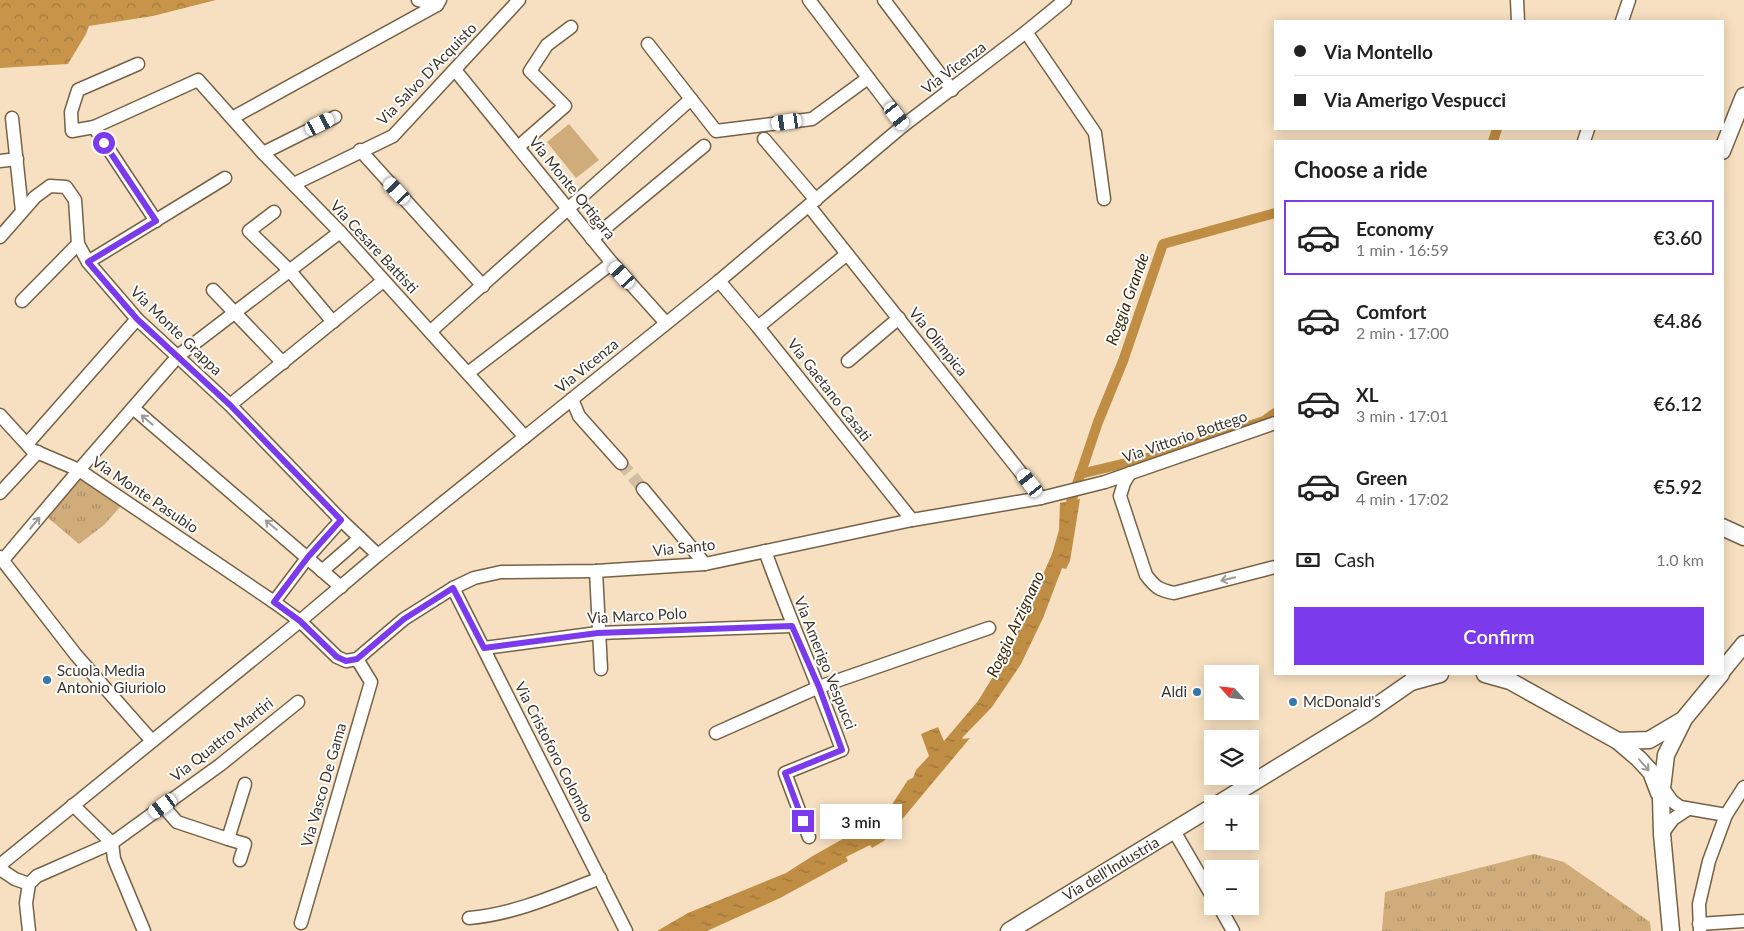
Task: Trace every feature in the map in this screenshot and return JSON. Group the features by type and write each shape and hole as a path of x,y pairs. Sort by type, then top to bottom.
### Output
{"main road":[{"path":"1724,146 1744,96"},
{"path":"1724,528 1744,537"},
{"path":"1724,670 1744,644"},
{"path":"1233,795 1365,714 1416,678 1434,675"},
{"path":"1491,675 1506,677 1618,741 1651,772 1661,792"},
{"path":"1671,931 1662,834 1661,792 1666,755 1683,720 1720,675"},
{"path":"1618,741 1649,740 1683,720"},
{"name":"Via dell'Industria","path":"1009,931 1204,812"}],"street":[{"path":"418,0 439,3"},
{"name":"Via Salvo D'Acquisto","path":"294,184 360,150 393,136 519,0"},
{"path":"810,0 904,126"},
{"path":"884,0 952,90"},
{"name":"Via Vicenza","path":"300,621 378,555 719,281 904,126 1065,0"},
{"path":"1517,0 1518,20"},
{"path":"1622,20 1629,0"},
{"path":"232,118 439,3"},
{"path":"518,147 565,106 530,71 547,45 570,27"},
{"path":"1026,32 1095,132 1104,200"},
{"path":"648,44 716,131 812,118 868,78"},
{"path":"138,64 78,90 71,112 72,131 94,127 156,221"},
{"name":"Via Monte Ortigara","path":"455,70 612,264 666,323"},
{"name":"Via Cesare Battisti","path":"94,127 198,80 263,153 340,232 383,282 431,331 525,436"},
{"path":"431,331 691,99"},
{"path":"263,153 335,117"},
{"path":"12,118 22,211"},
{"path":"764,139 813,203"},
{"path":"592,239 704,146"},
{"path":"360,150 483,286"},
{"path":"0,161 17,160"},
{"path":"88,262 225,178"},
{"name":"Via Monte Grappa","path":"0,237 35,197 50,186 66,187 75,200 78,244 88,262 137,319 230,405 341,520 378,555"},
{"name":"Via Olimpica","path":"813,203 847,254 1042,498"},
{"path":"274,212 249,230 290,271 333,322"},
{"path":"152,741 76,655 2,559 178,356 340,232"},
{"path":"22,301 78,244"},
{"path":"758,327 847,254"},
{"path":"468,373 612,264"},
{"name":"Via Gaetano Casati","path":"719,281 912,520"},
{"path":"230,405 383,282"},
{"path":"213,290 283,363"},
{"path":"848,361 899,318"},
{"path":"27,444 137,319"},
{"path":"572,399 579,416 621,463"},
{"path":"133,408 341,587"},
{"name":"Via Monte Pasubio","path":"0,414 32,450 79,470 300,621"},
{"name":"Via Vittorio Bottego","path":"1105,482 1274,423"},
{"path":"0,493 38,452"},
{"path":"1120,496 1124,483 1130,473"},
{"path":"1105,482 1114,487 1120,496 1146,575 1161,590 1174,592 1274,567"},
{"name":"Via Santo","path":"357,659 404,619 453,588 474,578 501,572 596,571 705,564 912,520 1042,498 1105,482"},
{"path":"643,489 705,564"},
{"path":"274,602 308,557 341,520"},
{"path":"322,571 360,538"},
{"name":"Via Amerigo Vespucci","path":"764,551 792,626 819,687 842,750 785,773 809,837"},
{"path":"596,571 601,669"},
{"name":"Via Cristoforo Colombo","path":"453,588 626,931"},
{"path":"0,865 300,621 337,657 346,661 357,659"},
{"name":"Via Marco Polo","path":"484,648 598,633 792,626"},
{"path":"716,733 819,687 988,628"},
{"name":"Via Vasco De Gama","path":"301,923 371,682 357,659"},
{"name":"Via Quattro Martiri","path":"29,884 37,876 112,842 220,765 298,702"},
{"path":"228,839 246,784"},
{"path":"1744,787 1726,815 1709,861 1699,904 1700,927 1744,921"},
{"path":"1661,792 1680,807 1726,815"},
{"path":"73,805 112,842 114,860 144,931"},
{"path":"163,806 177,822 245,844 240,860"},
{"path":"1662,834 1673,819 1688,809"},
{"path":"1174,831 1204,882"},
{"path":"0,869 15,879 29,884 26,903 28,931"},
{"path":"469,918 492,916 543,901 600,878"},
{"path":"1224,915 1233,931"}],"green space":[{"path":"0,0 216,0 153,16 89,26 68,64 0,68"},
{"path":"569,124 599,160 576,178 547,142"},
{"path":"81,476 122,505 104,525 79,544 47,517"},
{"path":"1534,854 1564,862 1650,922 1651,931 1382,931 1385,892"}],"water":[{"path":"1080,499 1070,561 1066,569 1062,568 1043,618 1021,664 992,707 962,738 970,738 884,841 872,848 870,845 846,857 848,861 780,898 707,931 657,931 688,913 786,873 885,815 908,780 913,778 916,770 929,756 921,734 938,727 944,741 978,701 1007,654 1052,554 1059,530 1060,503"}],"waterway":[{"name":"Roggia Arzignano","path":"1493,140 1497,130"},
{"name":"Roggia Grande","path":"1067,514 1098,422 1123,361 1163,244 1274,213"},
{"name":"Roggia Arzignano","path":"1080,474 1164,454 1264,421 1274,414"}],"tunnel":[{"path":"621,463 643,489"}],"place":[{"name":"Scuola Media Antonio Giuriolo","path":"47,680"},
{"name":"Aldi","path":"1197,692"},
{"name":"McDonald's","path":"1293,702"}],"route":[{"path":"104,143 156,221 88,262 137,319 230,405 341,520 308,557 274,602 300,621 337,657 346,661 357,659 404,619 453,588 484,648 598,633 792,626 819,687 842,750 785,773 803,821"}]}
